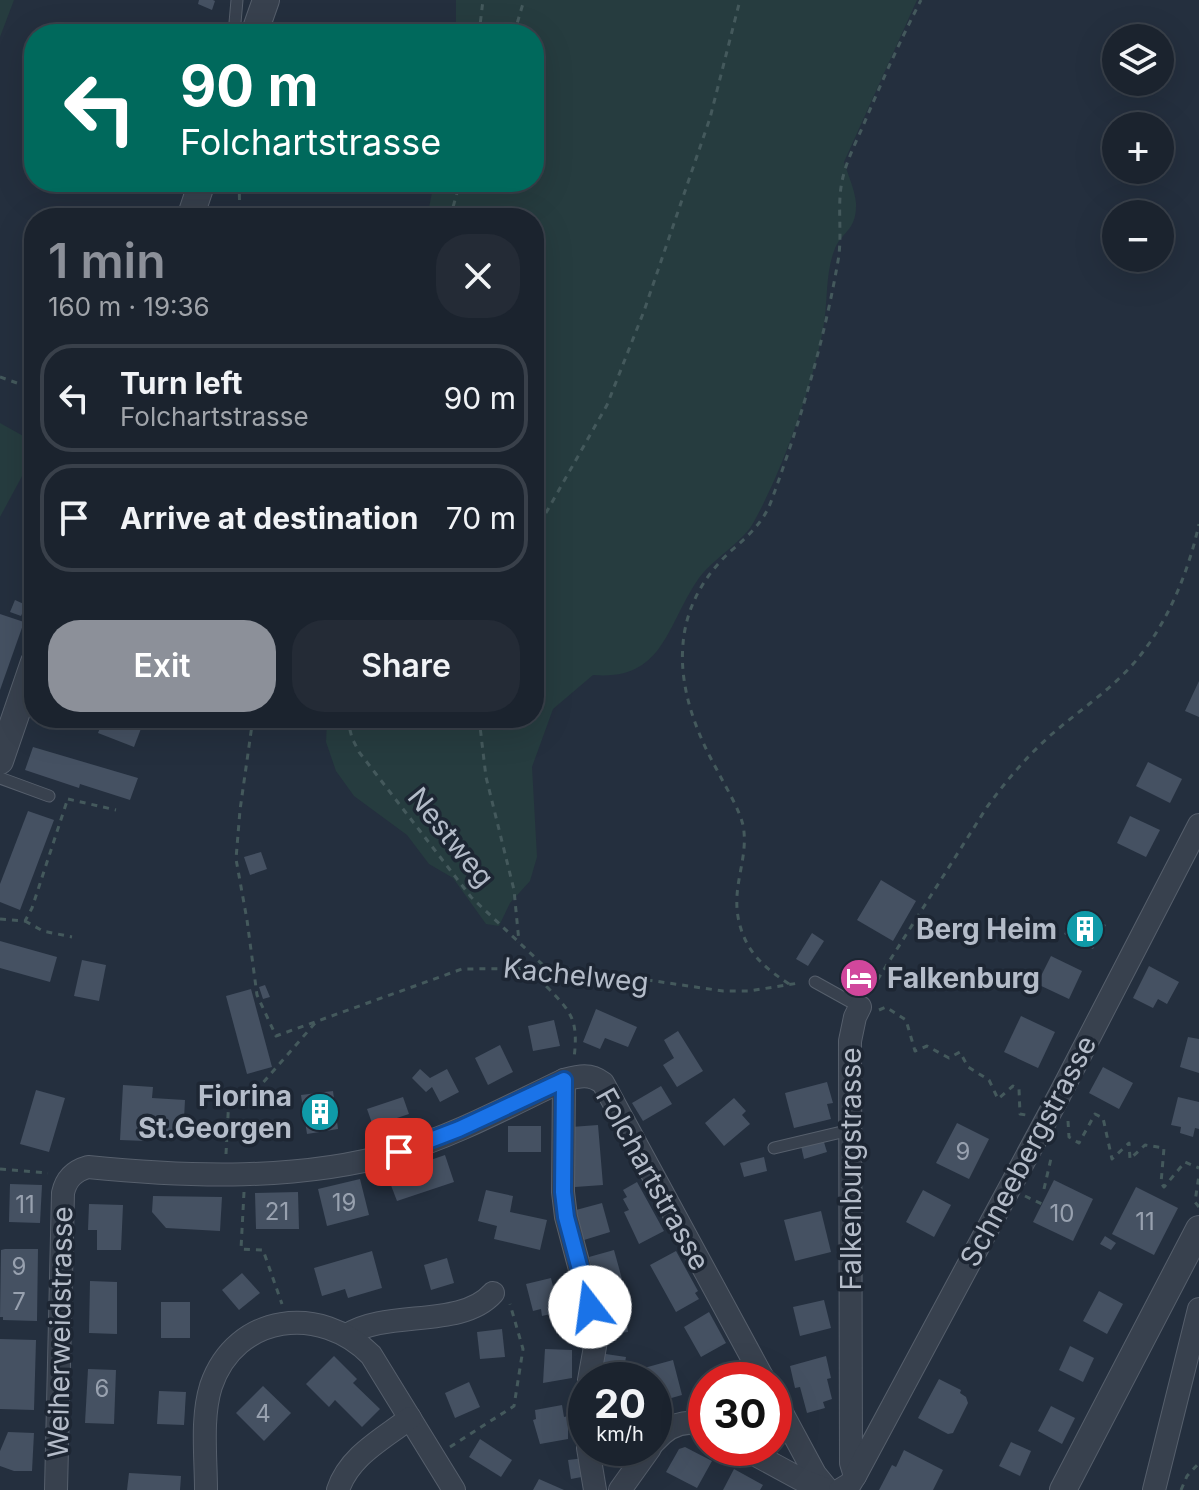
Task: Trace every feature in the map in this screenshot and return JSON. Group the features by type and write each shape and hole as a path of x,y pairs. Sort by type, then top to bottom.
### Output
{"street":[{"path":"258,24 266,0"},
{"path":"0,761 24,691"},
{"name":"Schneebergstrasse","path":"847,1483 1060,1094 1199,825"},
{"name":"Falkenburgstrasse","path":"847,1483 851,1463 850,1041 855,1017 870,1008"},
{"name":"Folchartstrasse","path":"61,1174 88,1167 253,1174 342,1166 426,1142 564,1080 590,1076 603,1083 754,1362"},
{"path":"564,1080 564,1204 590,1307 596,1341 592,1362"},
{"name":"Weiherweidstrasse","path":"56,1490 61,1174"},
{"path":"1063,1490 1199,1229"},
{"path":"347,1335 371,1323 438,1315 479,1305 493,1293"},
{"path":"1154,1490 1199,1309"},
{"path":"206,1490 208,1398 217,1371 235,1348 258,1332 287,1323 318,1323 347,1335 371,1355 454,1490"},
{"path":"338,1490 354,1461 410,1418"},
{"path":"792,1431 815,1474 828,1490"},
{"path":"591,1466 595,1490"},
{"path":"620,1490 637,1466"},
{"path":"776,1466 828,1490"}],"lane":[{"path":"235,24 237,0"},
{"path":"0,778 49,796"},
{"path":"815,982 870,1008"},
{"path":"774,1148 850,1130"}],"path":[{"path":"480,24 483,0"},
{"path":"517,24 524,0"},
{"path":"544,516 607,405 644,311 710,118 740,0"},
{"name":"Kachelweg","path":"252,728 236,859 257,995 276,1036 462,969 545,967 723,991 749,991 789,984 759,962 741,931 736,891 744,846 743,825 696,724 685,690 683,643 690,608 703,582 753,532 771,502 808,392 823,335 839,258 839,205 843,176 883,78 921,0"},
{"path":"0,377 24,385"},
{"name":"Falkenburgstrasse","path":"870,1008 987,807 1006,781 1049,736 1125,671 1149,642 1173,600 1190,558 1199,524"},
{"name":"Nestweg","path":"350,728 359,752 471,897 545,967"},
{"path":"480,728 486,777 514,890 519,942"},
{"path":"25,921 68,798 116,810"},
{"path":"0,919 25,921 43,931 72,937"},
{"path":"531,966 535,976 574,1020 577,1030 575,1046"},
{"path":"870,1008 886,1007 906,1020 915,1051 927,1046 949,1058 960,1052 968,1067 989,1080 998,1099 1013,1086 1019,1089 1020,1114 1025,1117 1027,1114"},
{"path":"226,1159 229,1097 248,1094 261,1085 316,1022"},
{"path":"1068,1123 1069,1137 1079,1143 1095,1114 1103,1118 1112,1159 1129,1143 1130,1159 1145,1145 1164,1148 1161,1185 1164,1187 1185,1162 1199,1168"},
{"path":"1044,1189 1052,1154"},
{"path":"0,1169 61,1174"},
{"path":"1199,1175 1195,1202 1199,1207"},
{"path":"244,1188 241,1249 263,1250 280,1298"},
{"path":"1018,1192 1042,1204"},
{"path":"443,1452 514,1406 523,1349 510,1304 493,1293"},
{"path":"1181,1490 1187,1476 1199,1463"}],"green space":[{"path":"0,0 14,0 0,37"},
{"path":"456,0 917,0 844,162 854,193 856,213 831,260 818,353 774,481 752,525 697,581 660,648 634,669 616,675 593,675 553,709 532,767 537,857 530,881 510,903 499,926 486,924 453,878 429,864 407,835 354,796 336,771 326,742 327,728 544,728 544,208 429,208 432,192 544,192 544,24 456,24"},
{"path":"0,423 24,436 24,473 0,517"}],"building":[{"path":"199,0 215,1 212,10 198,4"},
{"path":"15,600 24,604 21,616 10,612"},
{"path":"0,614 24,622 0,690"},
{"path":"1199,681 1199,717 1185,711"},
{"path":"100,728 141,728 134,747 98,733"},
{"path":"33,747 138,778 130,800 80,784 79,788 25,770"},
{"path":"1148,762 1182,779 1170,803 1136,786"},
{"path":"28,811 54,820 20,910 0,902 0,884"},
{"path":"1130,816 1160,830 1146,857 1117,843"},
{"path":"261,852 267,869 250,875 244,857"},
{"name":"Falkenburg","path":"881,880 916,901 893,941 857,920"},
{"name":"Berg Heim","path":"1077,910 1106,925 1093,949 1064,934"},
{"path":"812,933 824,941 808,966 796,959"},
{"path":"0,941 57,957 50,982 0,968"},
{"path":"1051,956 1082,971 1069,999 1037,984"},
{"path":"82,960 106,965 99,1001 74,996"},
{"name":"Falkenburg","path":"854,960 877,974 863,997 840,983"},
{"path":"1149,966 1179,982 1167,1004 1158,999 1153,1008 1133,998"},
{"path":"265,985 270,997 263,999 259,987"},
{"path":"251,989 272,1067 247,1074 226,996"},
{"path":"596,1009 637,1027 628,1047 605,1038 600,1049 583,1042"},
{"path":"1021,1016 1055,1032 1038,1068 1004,1052"},
{"path":"554,1020 560,1046 533,1051 528,1026"},
{"path":"678,1031 703,1071 677,1087 663,1065 674,1058 664,1040"},
{"path":"1188,1037 1199,1039 1199,1073 1180,1067"},
{"path":"500,1045 513,1072 488,1085 475,1058"},
{"path":"1103,1067 1133,1083 1119,1109 1089,1093"},
{"path":"420,1069 430,1078 447,1069 459,1092 440,1102 432,1087 426,1092 412,1078"},
{"path":"827,1082 833,1103 827,1104 831,1119 794,1128 785,1093"},
{"path":"123,1085 153,1087 152,1098 185,1100 183,1138 170,1137 170,1133 146,1132 146,1141 120,1140"},
{"path":"661,1086 672,1104 643,1121 632,1103"},
{"path":"36,1090 65,1098 49,1152 20,1144"},
{"name":"Fiorina St.Georgen","path":"333,1091 338,1129 307,1134 301,1095"},
{"path":"403,1097 409,1114 373,1126 367,1109"},
{"path":"1178,1097 1199,1102 1199,1129 1195,1128 1193,1137 1180,1133 1181,1127 1171,1125"},
{"path":"734,1098 746,1111 742,1115 750,1124 724,1146 705,1123"},
{"path":"957,1123 989,1139 969,1179 936,1163"},
{"path":"598,1125 603,1185 575,1187 575,1176 571,1176 571,1127"},
{"path":"508,1126 541,1126 541,1152 508,1152"},
{"path":"823,1139 827,1152 804,1159 801,1146"},
{"path":"445,1155 454,1182 397,1201 387,1175"},
{"path":"764,1157 767,1171 744,1177 740,1163"},
{"path":"360,1179 369,1215 327,1226 318,1189"},
{"path":"1054,1180 1093,1199 1073,1241 1033,1222"},
{"path":"637,1182 664,1231 639,1244 624,1212 629,1210 623,1199 627,1197 623,1190"},
{"path":"10,1184 42,1185 40,1223 9,1222"},
{"path":"1136,1187 1178,1208 1154,1255 1112,1234"},
{"path":"486,1190 513,1196 510,1212 547,1220 540,1250 494,1239 497,1226 478,1221"},
{"path":"923,1190 951,1205 934,1237 906,1222"},
{"path":"298,1192 299,1229 256,1229 255,1193"},
{"path":"153,1196 222,1197 220,1231 166,1228 152,1212"},
{"path":"602,1203 610,1232 584,1240 576,1210"},
{"path":"89,1204 123,1205 121,1250 97,1250 97,1230 88,1230"},
{"path":"821,1211 831,1252 795,1261 784,1220"},
{"path":"1105,1236 1116,1243 1111,1250 1100,1244"},
{"path":"38,1249 37,1321 3,1320 0,1317 1,1250"},
{"path":"614,1250 622,1279 597,1286 589,1257"},
{"path":"372,1251 382,1288 348,1298 345,1289 322,1296 314,1268"},
{"path":"676,1251 698,1291 695,1293 699,1299 676,1312 650,1265"},
{"path":"447,1258 454,1283 431,1290 424,1265"},
{"path":"242,1273 260,1293 239,1310 222,1290"},
{"path":"551,1278 559,1312 542,1316 541,1309 533,1311 526,1284"},
{"path":"90,1281 117,1282 117,1334 89,1333"},
{"path":"1099,1291 1123,1304 1107,1334 1083,1321"},
{"path":"824,1300 831,1328 800,1336 793,1307"},
{"path":"161,1302 190,1302 190,1338 161,1338"},
{"path":"625,1302 628,1332 602,1335 599,1305"},
{"path":"709,1312 726,1343 701,1357 684,1327"},
{"path":"502,1329 505,1357 480,1359 477,1332"},
{"path":"0,1339 36,1340 34,1410 0,1409"},
{"path":"1070,1346 1094,1358 1083,1382 1059,1370"},
{"path":"545,1349 572,1350 568,1379 543,1383"},
{"path":"599,1353 626,1357 625,1362 598,1362"},
{"path":"334,1356 357,1379 353,1383 380,1409 362,1427 335,1400 329,1407 306,1384"},
{"path":"826,1356 832,1399 823,1402 825,1408 807,1413 800,1387 795,1388 792,1365"},
{"path":"673,1360 682,1395 672,1398 672,1362 666,1362"},
{"path":"88,1369 116,1370 114,1424 85,1423"},
{"path":"939,1379 961,1390 968,1403 953,1433 948,1434 918,1418"},
{"path":"469,1382 480,1407 455,1418 445,1393"},
{"path":"263,1386 291,1413 264,1441 236,1413"},
{"path":"159,1391 186,1392 184,1425 157,1424"},
{"path":"562,1405 564,1417 568,1416 568,1439 540,1444 533,1420 536,1419 535,1410"},
{"path":"1051,1406 1075,1418 1062,1444 1038,1431"},
{"path":"8,1432 34,1433 32,1471 14,1471 0,1466 0,1451"},
{"path":"480,1439 512,1460 501,1477 469,1457"},
{"path":"1011,1442 1031,1451 1020,1476 999,1466"},
{"path":"679,1449 688,1449 688,1466 709,1466 697,1488 666,1472"},
{"path":"904,1450 943,1470 933,1490 879,1490"},
{"path":"569,1466 585,1466 587,1476 571,1479"},
{"path":"734,1469 763,1485 760,1490 723,1490"},
{"path":"129,1473 181,1476 180,1490 127,1490"},
{"path":"539,1479 564,1490 533,1490"}],"place":[{"name":"Berg Heim","path":"1085,929"},
{"name":"Falkenburg","path":"859,978"},
{"name":"Fiorina St.Georgen","path":"320,1112"}],"route":[{"path":"399,1152 459,1129 564,1080 563,1192 566,1217 590,1307"}]}
